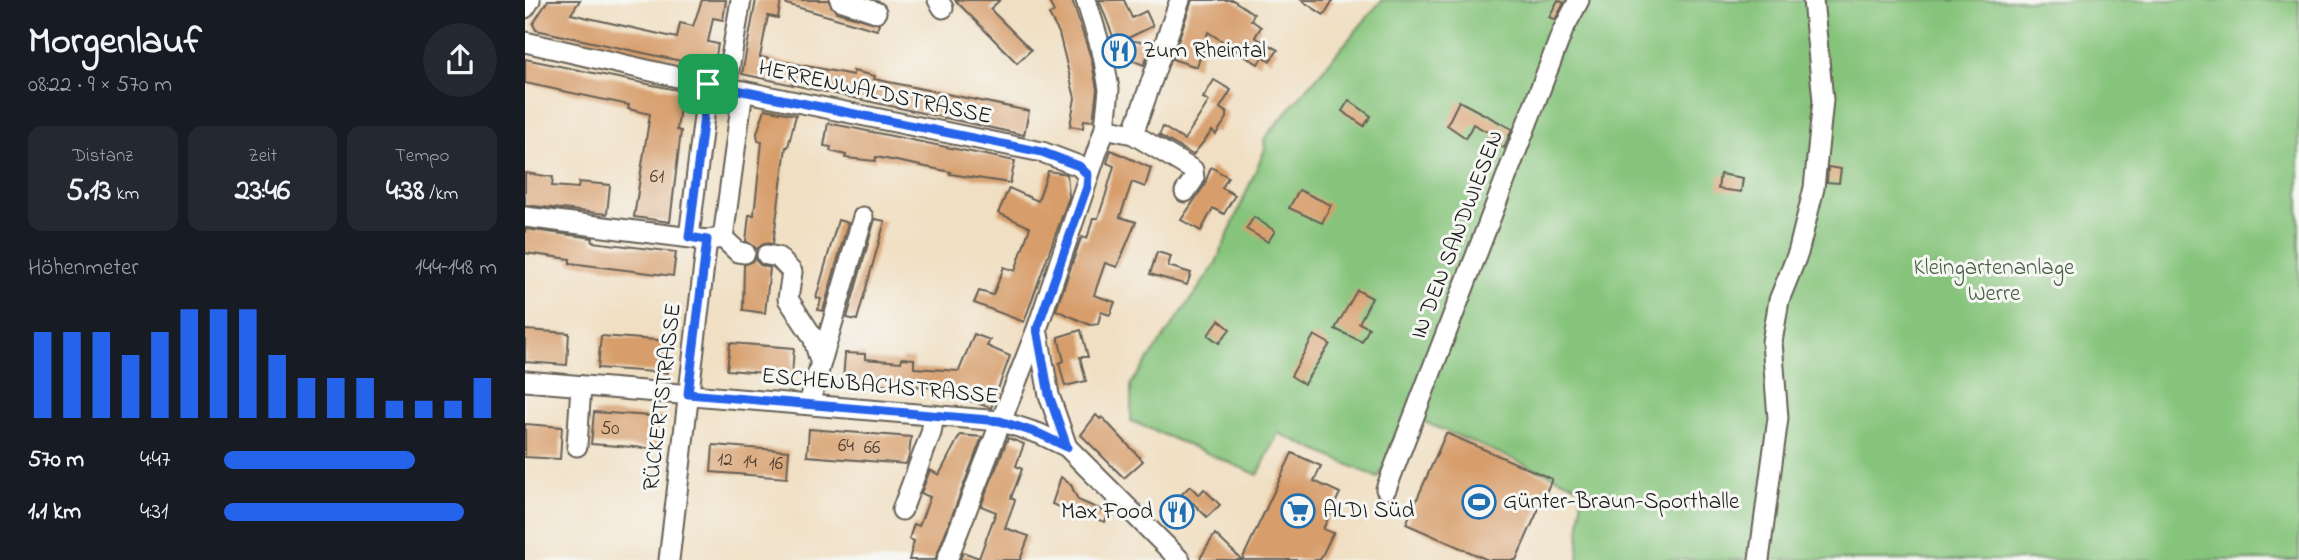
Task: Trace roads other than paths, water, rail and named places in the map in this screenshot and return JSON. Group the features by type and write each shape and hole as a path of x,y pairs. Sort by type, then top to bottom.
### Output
{"street":[{"path":"525,8 530,0"},
{"name":"RÜCKERTSTRASSE","path":"669,560 726,87 741,0"},
{"path":"840,0 876,12"},
{"path":"947,560 1037,329 1105,128 1109,89 1103,55 1086,0"},
{"path":"1133,135 1180,0"},
{"name":"IN DEN SANDWIESEN","path":"1386,489 1563,30 1579,0"},
{"path":"1759,560 1778,418 1772,342 1779,300 1798,253 1814,188 1823,100 1813,0"},
{"name":"HERRENWALDSTRASSE","path":"525,41 726,87 1042,152 1079,166 1088,175"},
{"name":"RÜCKERTSTRASSE","path":"707,238 726,87"},
{"path":"1105,128 1133,135 1193,170 1194,179 1185,192"},
{"path":"525,217 707,238 745,253"},
{"path":"809,404 863,217"},
{"path":"768,256 778,257 792,272 788,299 813,337 821,362"},
{"path":"1037,329 1049,395 1067,447"},
{"name":"ESCHENBACHSTRASSE","path":"525,381 1000,421 1040,434 1067,447 1179,560"},
{"path":"577,437 581,386"},
{"path":"902,510 931,433 934,415"}],"place":[{"name":"Zum Rheintal","path":"1119,51"},
{"name":"Günter-Braun-Sporthalle","path":"1479,502"},
{"name":"ALDI Süd","path":"1298,511"},
{"name":"Max Food","path":"1177,512"}],"park label":[{"name":"Kleingartenanlage Werre","path":"1994,281"}]}
